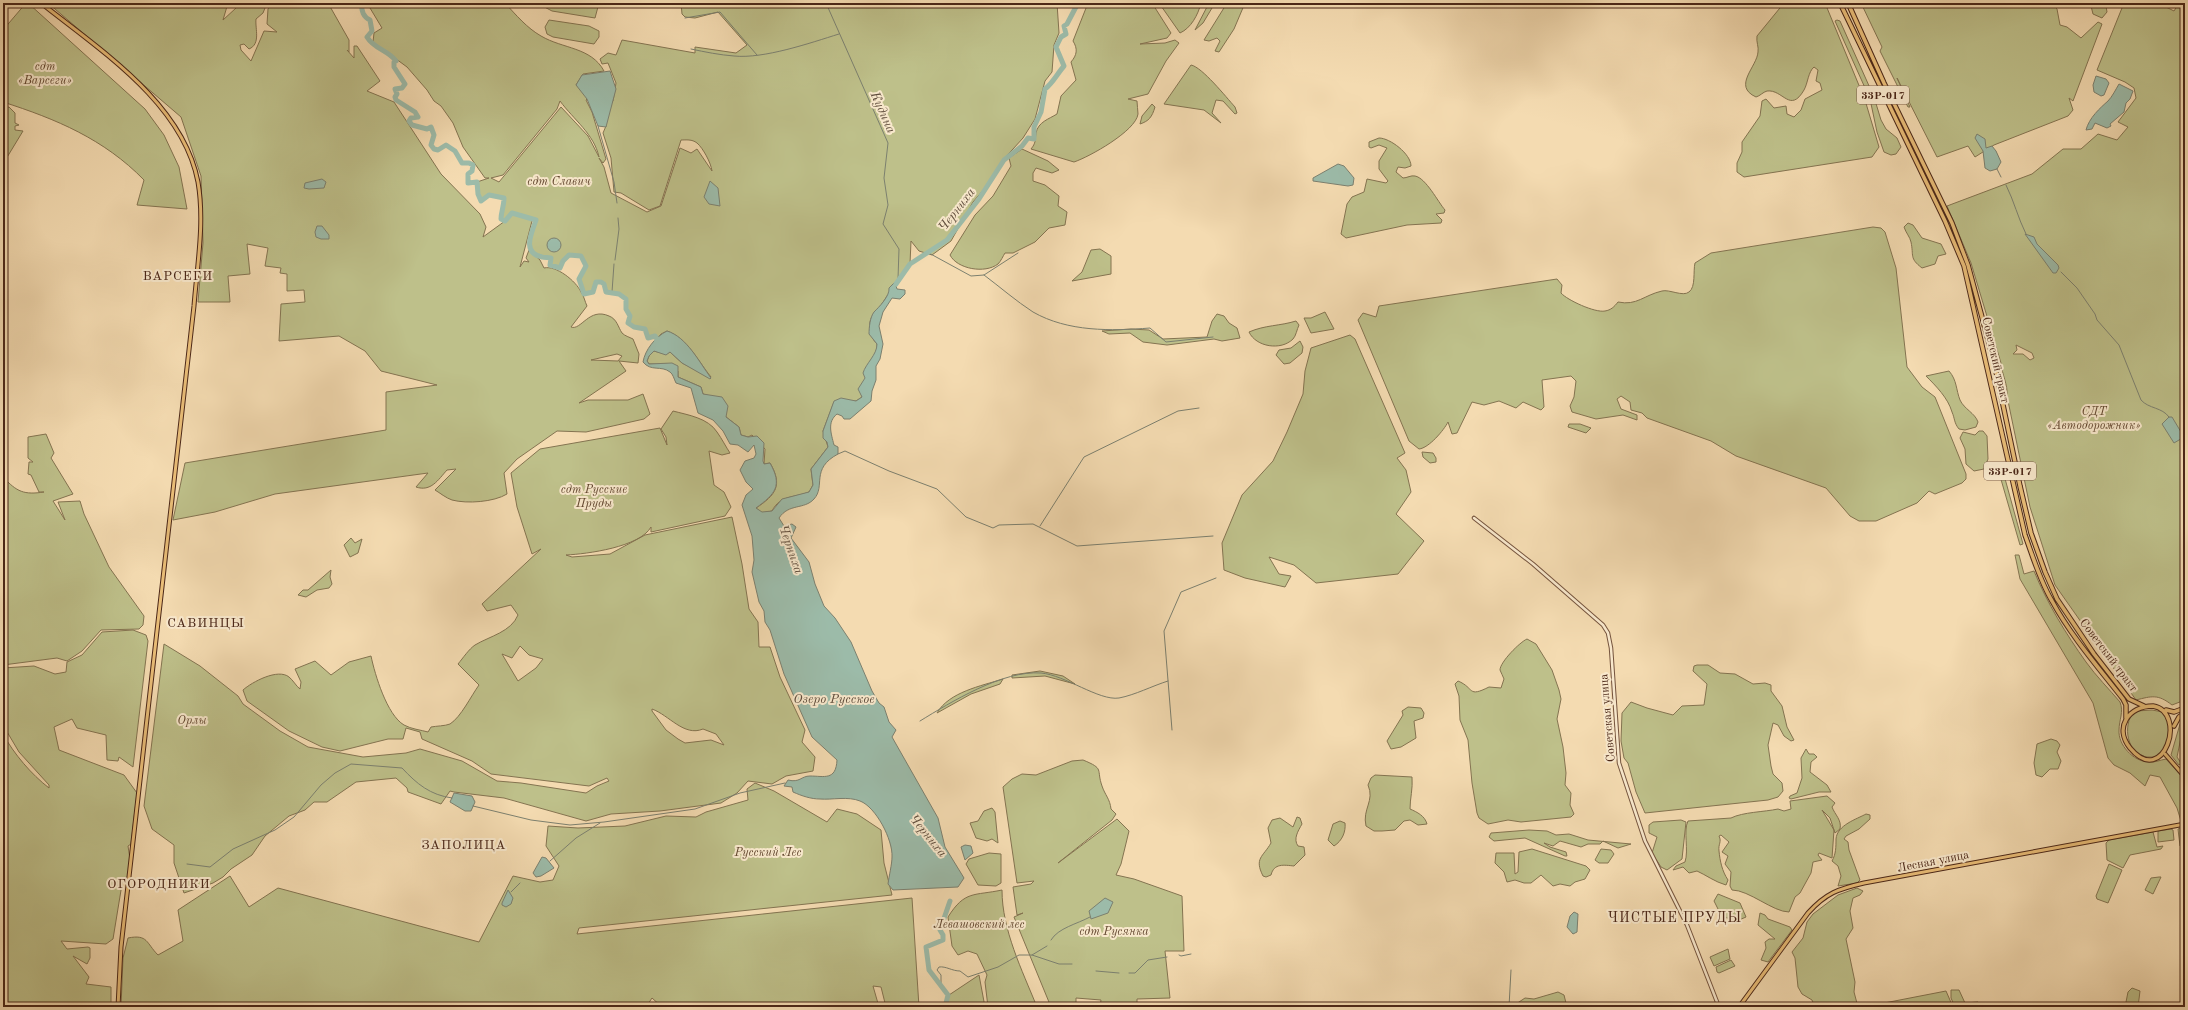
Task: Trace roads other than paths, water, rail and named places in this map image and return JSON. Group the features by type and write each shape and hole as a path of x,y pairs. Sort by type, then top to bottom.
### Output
{"highway":[{"name":"Советский тракт","path":"1840,3 1950,232 1968,281 2025,535 2051,600 2064,622 2123,699 2127,709 2126,718"},
{"name":"Советский тракт","path":"1848,3 1884,84 1942,202 1972,275 1994,362 2031,533 2045,572 2057,599 2094,654 2129,699 2144,706"},
{"path":"1937,204 1942,202"},
{"path":"2126,718 2134,709 2144,706"},
{"name":"33Р-017","path":"2144,706 2174,712 2185,708"},
{"path":"2165,709 2170,715 2174,727"},
{"path":"2166,754 2174,727 2179,718 2185,713"},
{"name":"33Р-017","path":"2126,718 2124,733 2132,750 2147,759 2158,759 2166,754"}],"main road":[{"path":"41,3 134,80 166,114 189,152 198,183 200,240 194,306 121,948 118,1007"},
{"path":"2166,754 2185,777"},
{"name":"Лесная улица","path":"1739,1007 1808,913 1820,900 1836,890 1864,883 2185,824"}],"street":[{"name":"Советская улица","path":"1474,518 1576,600 1603,625 1608,633 1611,648 1619,763 1649,851 1687,925 1719,1007"}],"water":[{"path":"610,71 616,89 606,127 598,126 587,99 576,85 582,75"},
{"path":"2096,76 2106,79 2109,83 2104,95 2101,96 2094,92 2093,85"},
{"path":"2119,84 2133,91 2130,99 2126,103 2124,112 2110,124 2111,126 2107,128 2095,123 2092,129 2086,130 2092,117 2109,99"},
{"path":"1977,134 1985,139 1986,148 1992,146 1996,151 2001,162 1997,169 1990,171 1985,168 1983,151 1975,138"},
{"path":"1338,164 1344,166 1354,178 1353,185 1348,186 1313,181 1313,178"},
{"path":"322,179 326,182 324,188 304,188 305,183"},
{"path":"710,181 718,188 720,206 709,204 704,197"},
{"path":"317,226 322,226 329,235 329,239 321,239 316,237 315,232"},
{"path":"2025,234 2034,237 2037,244 2058,265 2059,268 2056,273 2053,273"},
{"path":"554,238 559,240 561,245 559,250 554,252 549,250 547,245 549,240"},
{"name":"Озеро Русское","path":"898,279 900,281 896,286 897,289 905,290 905,294 900,299 892,298 883,312 879,326 883,344 880,359 876,366 876,380 872,391 871,401 850,419 844,419 842,416 837,414 834,417 831,424 831,432 834,445 838,447 838,454 829,460 821,471 817,494 810,502 787,510 779,518 784,526 792,524 796,527 791,538 809,562 815,584 824,606 835,618 851,642 872,691 879,703 884,707 889,722 896,730 892,737 938,818 945,847 964,878 958,887 893,890 888,884 892,863 892,850 890,842 887,833 877,817 866,804 860,801 845,798 810,798 793,792 792,787 784,786 788,780 795,781 807,776 828,776 834,771 837,760 812,737 784,674 770,630 765,622 764,611 759,602 752,572 754,560 752,536 742,505 746,495 753,489 746,482 740,470 745,461 754,458 756,454 754,445 748,452 738,445 730,444 723,431 713,420 698,413 691,388 676,383 672,374 667,370 649,367 643,362 651,344 667,331 674,334 687,344 711,378 710,379 682,363 670,352 666,355 654,351 649,356 647,361 649,364 672,363 678,366 678,377 701,387 703,394 722,397 728,406 726,417 739,427 741,435 748,437 757,436 764,443 763,461 764,464 770,463 776,478 776,484 772,494 756,508 762,512 772,511 782,499 809,492 813,485 811,469 828,447 827,442 823,438 823,431 834,401 841,398 856,401 862,397 858,389 865,378 863,373 866,366 877,348 877,344 869,334 872,317 874,312 886,298 889,288"},
{"path":"2169,417 2172,417 2184,437 2174,443 2162,424"},
{"path":"454,793 472,796 475,802 471,811 465,811 450,802"},
{"path":"965,845 971,846 973,853 965,860 961,847"},
{"path":"542,857 546,858 554,868 541,876 536,877 533,873"},
{"path":"508,890 513,898 511,904 506,907 502,905 502,903"},
{"path":"1105,898 1113,902 1108,913 1091,919 1089,911"},
{"path":"1574,912 1578,914 1577,932 1573,934 1567,927 1570,916"}],"waterway":[{"path":"343,3 349,3"},
{"path":"351,3 354,5 356,3"},
{"path":"361,3 364,15 370,20 372,31 367,37 373,44 389,54 396,61 394,62 394,67 405,84 402,88 395,89 397,94 395,97 396,100 415,112 418,117 411,118 409,121 412,125 427,129 431,127 434,135 431,145 434,149 438,150 446,145 455,151 462,163 469,163 473,165 472,171 468,174 468,183 477,182 478,194 481,201 489,195 504,198 501,219 505,221 512,213 536,220 530,242 530,247 536,255 551,258 550,265 560,268 563,261 569,255 581,256 586,266 579,279 584,294 593,292 596,282 601,282 604,284 606,292 619,294 626,299 626,309 630,316 628,323 634,327 645,329 648,338 655,336 657,339 656,344"},
{"name":"Кудина","path":"826,3 888,143 884,178 888,205 883,224 899,249 898,279"},
{"name":"Черниха","path":"896,284 910,264 947,240 979,199 1004,160 1022,146 1028,138 1034,139 1034,127 1041,112 1045,89 1064,66 1056,47 1061,37 1066,34 1064,26 1067,24 1078,3"},
{"path":"685,18 720,12 757,55"},
{"path":"691,49 729,56 759,55 787,50 839,34"},
{"path":"598,126 614,182 617,203"},
{"path":"1997,169 2001,177"},
{"path":"2006,185 2026,234"},
{"path":"615,260 619,229 618,218"},
{"path":"927,252 971,276 984,275 1018,253"},
{"path":"612,292 614,264"},
{"path":"2061,272 2077,288 2095,314 2097,320 2119,345 2141,400 2144,403 2163,411 2169,417"},
{"path":"984,275 1033,312 1046,319 1075,327 1105,330 1150,328 1166,342 1213,337"},
{"path":"1040,526 1084,457 1178,411 1199,408"},
{"path":"838,454 845,451 889,471 937,489 966,517 993,528 999,525 1033,524 1077,546 1213,536"},
{"path":"1172,730 1164,631 1181,592 1216,578"},
{"path":"920,721 978,689 994,682 1026,673 1041,673 1050,675 1102,696 1111,698 1125,697 1168,681"},
{"path":"187,864 210,867 233,849 275,830 294,817 321,785 335,773 351,764 402,768 424,788 444,797 452,798"},
{"path":"473,806 531,820 570,825 604,822 695,809 740,793 785,783"},
{"path":"550,861 576,838 600,823"},
{"path":"511,892 520,883"},
{"path":"945,1007 948,995 929,970 926,947 943,940 943,935 940,930 950,901"},
{"path":"1051,940 1063,929 1090,917"},
{"path":"1032,955 1047,946"},
{"path":"1179,955 1191,954"},
{"path":"941,987 941,975 937,970 939,967 960,971 968,977 998,967 1019,955 1032,955 1059,964 1072,964"},
{"path":"1129,973 1135,973 1148,960 1167,957"},
{"path":"1509,1007 1511,970"},
{"path":"1096,971 1119,973"}],"district":[{"name":"ВАРСЕГИ","path":"178,275"},
{"name":"САВИНЦЫ","path":"206,622"},
{"name":"ЗАПОЛИЦА","path":"464,844"},
{"name":"ОГОРОДНИКИ","path":"159,883"},
{"name":"ЧИСТЫЕ ПРУДЫ","path":"1675,917"}],"park label":[{"name":"сдт «Варсеги»","path":"45,73"},
{"name":"сдт Славич","path":"559,181"},
{"name":"СДТ «Автодорожник»","path":"2094,418"},
{"name":"сдт Русские Пруды","path":"594,496"},
{"name":"Орлы","path":"192,720"},
{"name":"Русский Лес","path":"768,852"},
{"name":"Левашовский лес","path":"979,924"},
{"name":"сдт Русянка","path":"1114,931"}]}
